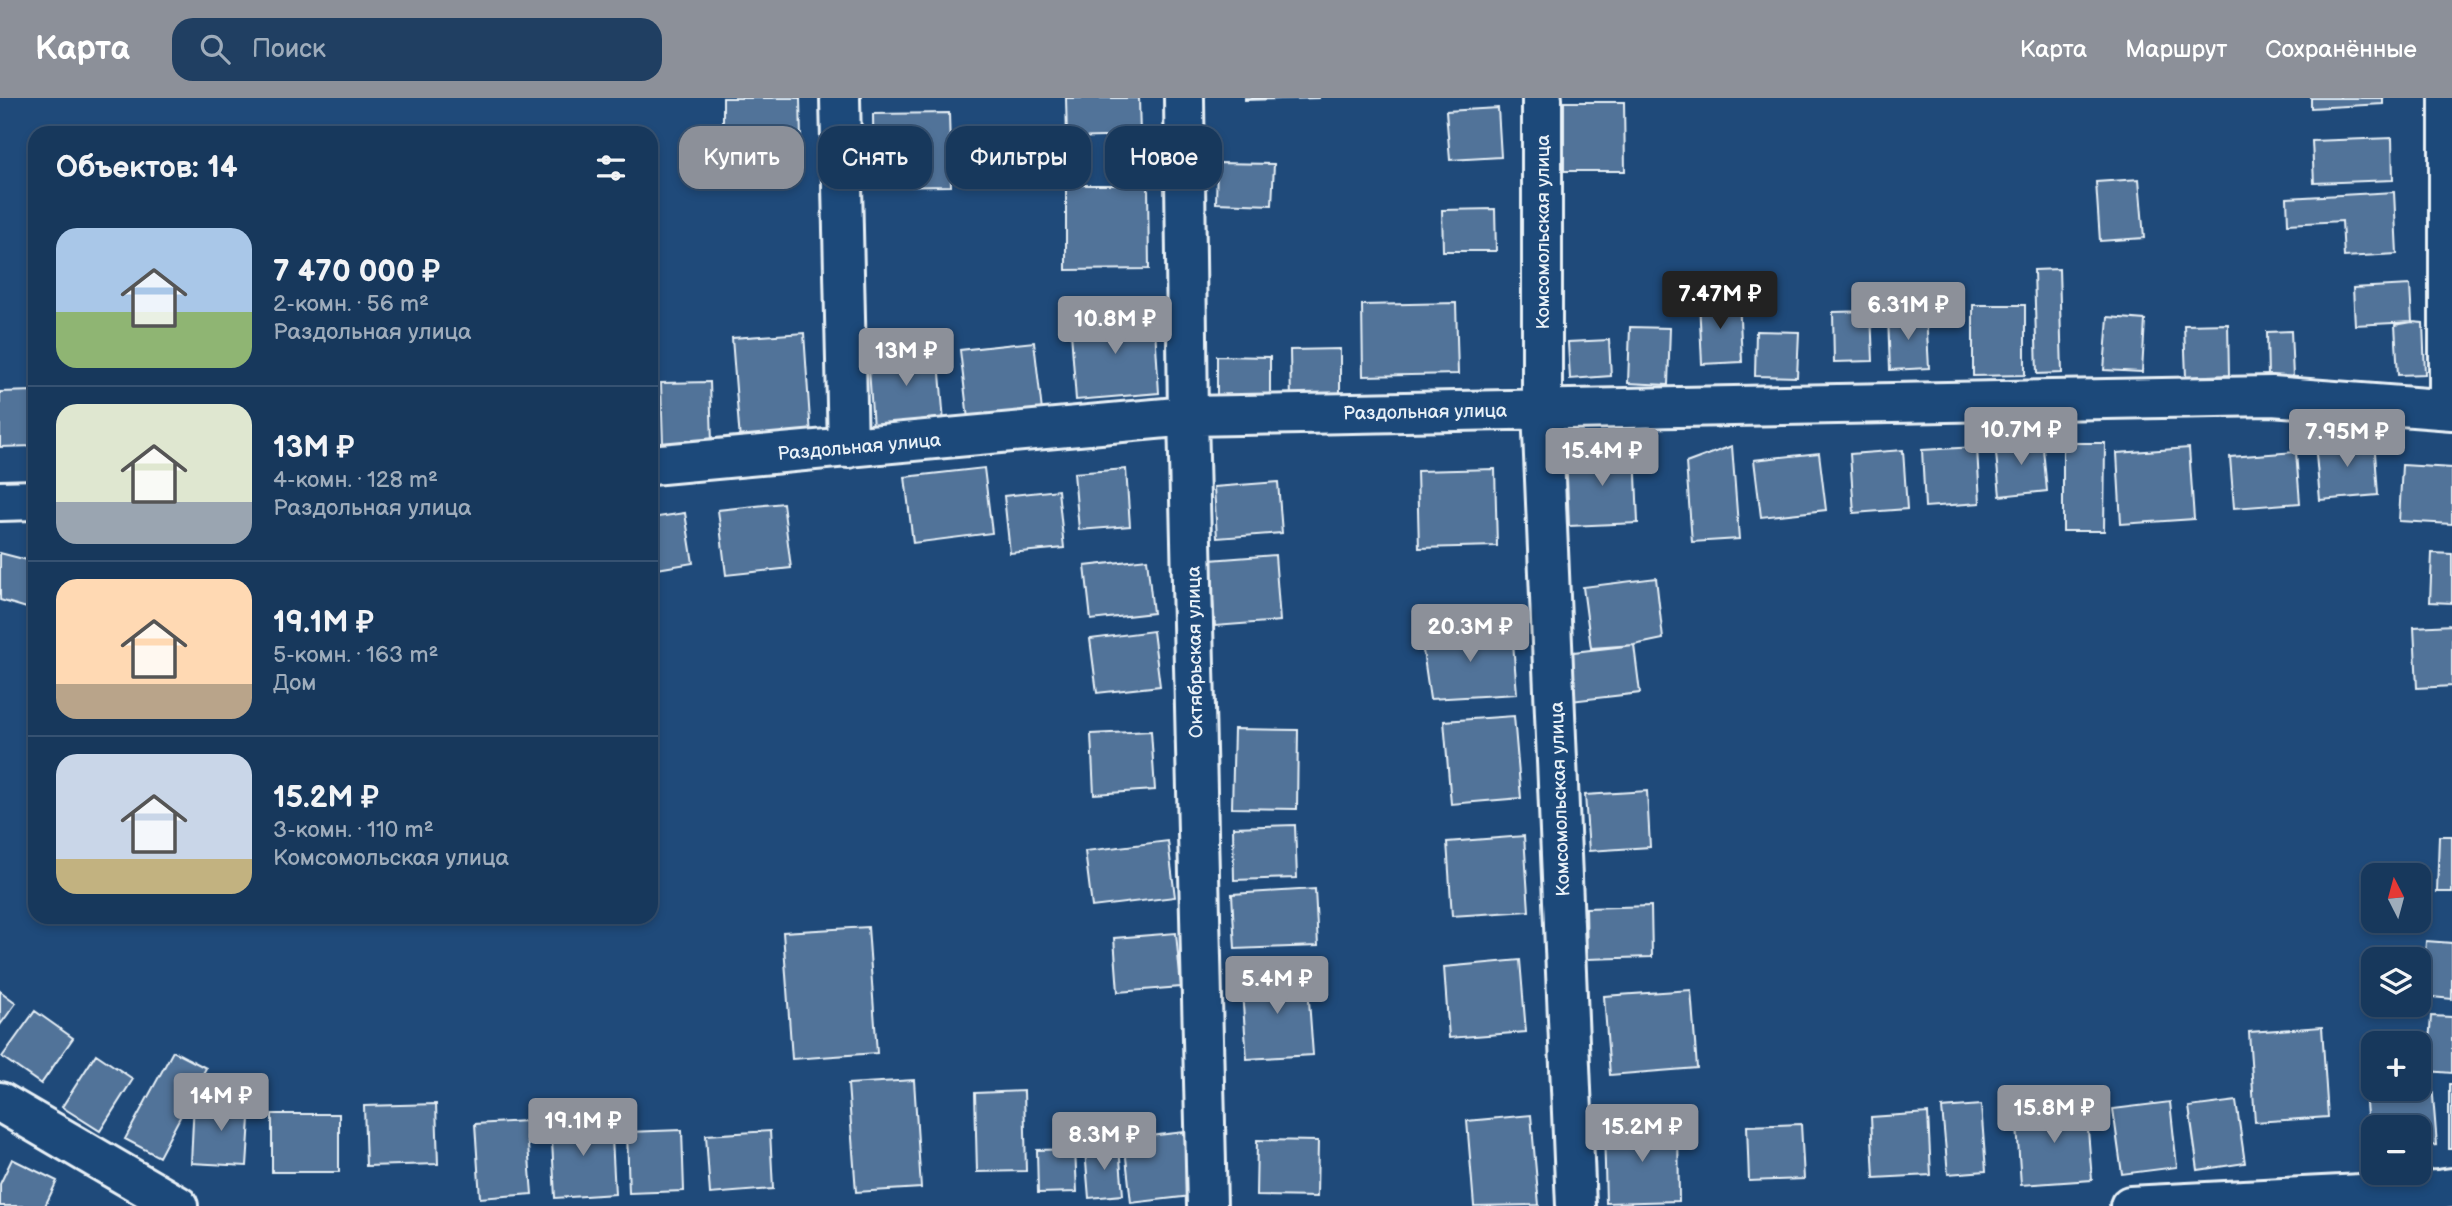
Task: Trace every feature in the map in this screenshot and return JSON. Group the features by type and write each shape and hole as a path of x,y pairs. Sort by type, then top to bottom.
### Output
{"street":[{"path":"840,98 848,448"},
{"name":"Октябрьская улица","path":"1184,98 1188,415 1207,1206"},
{"name":"Комсомольская улица","path":"1542,98 1542,409 1576,1206"},
{"path":"2449,98 2450,409"},
{"name":"Раздольная улица","path":"658,464 1188,415 2272,396 2450,409"},
{"path":"0,501 28,500"},
{"path":"0,1102 178,1206"},
{"path":"2130,1206 2445,1189"},
{"path":"2398,1206 2445,1189"}],"building":[{"path":"723,98 800,98 801,126 723,126"},
{"path":"1066,98 1139,98 1140,126 1105,126 1105,137 1091,137 1091,126 1067,126"},
{"path":"1245,98 1320,98 1245,100"},
{"path":"2311,98 2383,98 2383,104 2311,108"},
{"path":"1564,102 1624,102 1625,171 1564,171"},
{"path":"1498,108 1501,157 1450,160 1446,111"},
{"path":"949,113 949,126 946,126 946,186 932,186 932,126 873,126 873,114"},
{"path":"2392,138 2393,180 2314,183 2312,141"},
{"path":"1222,163 1274,164 1272,205 1216,203 1216,189 1222,189"},
{"path":"2139,179 2144,238 2100,241 2096,182"},
{"path":"1091,185 1105,185 1105,189 1148,189 1149,269 1066,270 1066,189 1091,189"},
{"path":"2394,192 2397,254 2344,257 2342,221 2288,224 2287,198"},
{"path":"1495,209 1496,251 1443,251 1442,210"},
{"path":"2059,269 2062,373 2037,374 2034,270"},
{"path":"2410,285 2412,322 2355,325 2353,288"},
{"path":"1739,298 1742,362 1702,364 1699,300"},
{"path":"1456,303 1458,374 1363,376 1362,305"},
{"path":"1973,305 2025,305 2025,375 1973,376"},
{"path":"1871,311 1873,361 1834,362 1833,312"},
{"path":"1154,312 1159,393 1076,400 1070,319"},
{"path":"1926,314 1929,368 1890,370 1888,316"},
{"path":"2108,317 2145,320 2142,372 2104,370"},
{"path":"2423,323 2425,374 2398,375 2395,325"},
{"path":"2228,324 2229,375 2186,377 2184,325"},
{"path":"1630,327 1670,328 1668,385 1628,383"},
{"path":"1756,331 1799,332 1797,377 1755,376"},
{"path":"2291,331 2293,377 2268,377 2267,332"},
{"path":"804,333 811,436 740,441 732,338"},
{"path":"1609,340 1611,376 1570,379 1568,342"},
{"path":"1034,342 1042,411 968,419 960,350"},
{"path":"938,348 944,423 873,428 868,353"},
{"path":"1340,349 1340,403 1291,404 1290,350"},
{"path":"1217,356 1270,357 1270,406 1217,405"},
{"path":"710,382 712,442 663,443 661,383"},
{"path":"28,391 28,446 0,447 0,392"},
{"path":"2042,438 2047,491 2000,496 1995,443"},
{"path":"2374,438 2378,495 2320,500 2315,443"},
{"path":"2063,443 2105,443 2104,531 2063,531"},
{"path":"1732,446 1739,539 1692,542 1686,463"},
{"path":"1977,447 1980,503 1925,507 1922,450"},
{"path":"2189,448 2194,519 2121,524 2117,453"},
{"path":"1635,450 1638,523 1569,526 1566,453"},
{"path":"1903,450 1907,509 1854,513 1850,454"},
{"path":"2296,452 2300,503 2234,508 2230,457"},
{"path":"1819,453 1826,510 1761,517 1754,460"},
{"path":"2402,465 2452,468 2452,524 2399,521"},
{"path":"984,468 992,533 913,543 905,477"},
{"path":"1126,469 1130,526 1079,530 1074,473"},
{"path":"1495,469 1497,546 1419,548 1417,471"},
{"path":"1278,482 1282,533 1217,538 1214,487"},
{"path":"1058,490 1064,548 1010,553 1004,496"},
{"path":"783,503 791,568 726,575 718,510"},
{"path":"685,513 693,563 658,569 658,517"},
{"path":"0,553 28,560 28,608 0,600"},
{"path":"2432,553 2452,554 2452,603 2430,602"},
{"path":"1275,555 1280,621 1215,626 1210,560"},
{"path":"1147,559 1153,613 1091,620 1085,566"},
{"path":"1656,578 1663,639 1634,645 1591,648 1583,587"},
{"path":"2452,625 2452,686 2417,688 2414,627"},
{"path":"1512,629 1517,694 1430,699 1421,637"},
{"path":"1153,631 1160,686 1097,693 1090,639"},
{"path":"1634,645 1640,693 1571,701 1565,653"},
{"path":"1514,716 1521,798 1451,804 1444,721"},
{"path":"1234,729 1298,730 1297,809 1232,808"},
{"path":"1151,731 1155,790 1094,794 1091,734"},
{"path":"1647,791 1650,847 1589,851 1585,795"},
{"path":"1295,825 1297,878 1234,880 1233,827"},
{"path":"1524,836 1529,911 1452,916 1447,842"},
{"path":"2439,836 2452,836 2452,892 2437,892"},
{"path":"1168,841 1175,897 1092,907 1085,851"},
{"path":"1315,889 1318,946 1235,949 1232,894"},
{"path":"1651,906 1652,957 1587,959 1586,908"},
{"path":"868,927 877,1053 792,1059 783,932"},
{"path":"1176,933 1181,987 1118,992 1114,938"},
{"path":"2426,941 2452,943 2452,999 2431,997 2431,947 2426,947"},
{"path":"1520,960 1526,1032 1449,1038 1444,967"},
{"path":"1307,973 1313,1055 1247,1059 1241,978"},
{"path":"1691,990 1697,1068 1610,1075 1604,996"},
{"path":"0,991 16,1003 0,1025"},
{"path":"35,1011 73,1038 41,1084 2,1057"},
{"path":"2431,1016 2452,1017 2452,1073 2431,1071"},
{"path":"2322,1027 2328,1117 2255,1122 2249,1032"},
{"path":"173,1051 206,1068 159,1157 125,1139"},
{"path":"96,1054 133,1079 100,1131 62,1107"},
{"path":"914,1080 921,1188 856,1192 848,1084"},
{"path":"2431,1084 2437,1145 2431,1146 2431,1115 2367,1115 2366,1101 2431,1101"},
{"path":"2449,1084 2452,1084 2452,1149 2449,1149"},
{"path":"1024,1091 1026,1171 977,1172 975,1093"},
{"path":"194,1100 251,1103 247,1166 191,1163"},
{"path":"2236,1101 2245,1163 2198,1170 2189,1107"},
{"path":"2170,1102 2177,1167 2122,1174 2113,1109"},
{"path":"436,1104 438,1164 366,1166 364,1106"},
{"path":"1981,1105 1986,1171 1948,1174 1942,1108"},
{"path":"2086,1105 2092,1180 2021,1185 2016,1110"},
{"path":"1928,1113 1931,1175 1874,1178 1871,1117"},
{"path":"272,1114 339,1114 339,1172 272,1172"},
{"path":"1531,1115 1539,1205 1474,1206 1467,1121"},
{"path":"611,1119 615,1194 555,1198 551,1122"},
{"path":"526,1121 532,1194 480,1198 475,1124"},
{"path":"1801,1124 1804,1179 1749,1181 1747,1126"},
{"path":"1678,1126 1679,1201 1606,1203 1604,1128"},
{"path":"682,1130 684,1191 629,1193 627,1132"},
{"path":"770,1131 773,1189 710,1194 706,1135"},
{"path":"1184,1132 1191,1196 1131,1203 1124,1139"},
{"path":"1257,1140 1318,1141 1317,1197 1256,1196"},
{"path":"1119,1147 1123,1195 1089,1198 1085,1150"},
{"path":"1075,1149 1077,1192 1038,1193 1037,1150"},
{"path":"12,1159 57,1181 45,1206 0,1206 0,1184"}]}
